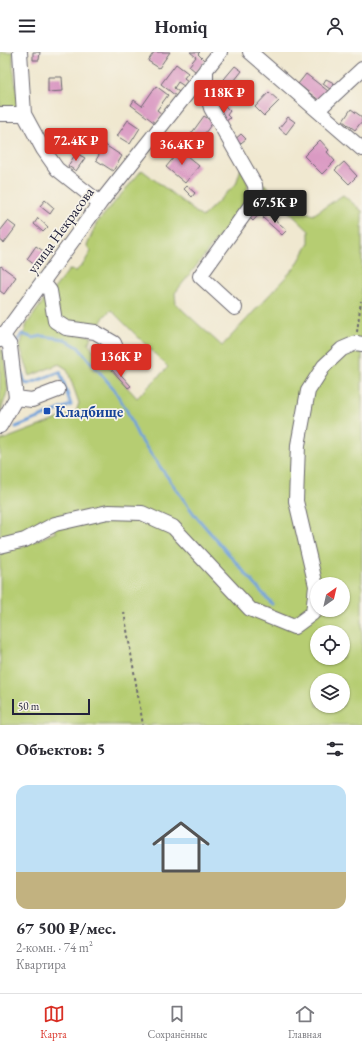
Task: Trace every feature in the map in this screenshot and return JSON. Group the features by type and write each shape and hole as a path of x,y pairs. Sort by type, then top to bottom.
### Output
{"street":[{"path":"20,52 24,114 43,149 57,169 100,203"},
{"name":"улица Некрасова","path":"1,337 100,203 220,52"},
{"path":"250,52 362,149"},
{"path":"206,69 206,89 211,108 255,185 256,196 252,205 200,276 235,308"},
{"path":"318,110 362,69"},
{"path":"0,114 24,114"},
{"path":"42,282 50,292 55,321 66,328 95,332 114,343 119,355"},
{"path":"0,426 16,398 10,346 1,337"},
{"path":"0,546 25,540 55,524 108,512 142,513 173,527 250,609 294,627 313,613 316,586 296,501 298,445 308,391 324,366 342,349 359,344"},
{"path":"16,398 32,400 58,390"}],"path":[{"path":"359,344 360,301"},
{"path":"124,612 143,725"}],"green space":[{"path":"0,52 13,52 13,65 19,107 5,109 0,105"},
{"path":"241,168 248,184 245,204 175,293 176,304 222,346 296,266 309,243 309,231 262,186 264,184 290,205 313,215 343,195 362,211 362,725 0,725 0,550 21,547 56,532 41,518 24,537 0,541 0,441 76,412 79,403 67,369 59,364 30,376 20,347 27,324 47,296 53,324 92,337 88,344 137,398 168,367 111,310 104,317 97,329 68,323 60,318 53,290 69,270 76,271 84,263 91,251 87,246 96,224 142,170 202,217 236,184"},
{"path":"0,348 3,351 8,389 0,414"}],"building":[{"path":"33,52 40,52 39,60 33,60"},
{"path":"154,52 170,52 159,68 148,61"},
{"path":"190,52 200,52 198,54 205,61 196,72 189,66 196,57"},
{"path":"176,64 188,73 184,78 188,81 184,86 178,82 174,88 179,92 176,96 161,84"},
{"path":"235,66 242,71 231,85 224,79"},
{"path":"306,74 328,91 320,101 298,84"},
{"path":"48,77 62,77 63,91 48,92"},
{"path":"326,79 334,83 330,89 323,84"},
{"path":"156,86 168,95 157,110 162,114 155,123 131,105 134,100 142,106"},
{"path":"269,92 279,101 264,116 255,107"},
{"path":"224,105 230,111 227,115 230,118 225,122 218,115 222,111 220,108"},
{"path":"351,109 362,117 362,121 355,130 343,121"},
{"path":"204,116 213,122 200,140 191,134"},
{"path":"288,117 295,122 286,134 279,128"},
{"path":"128,120 140,128 130,144 117,136"},
{"path":"241,134 246,139 237,146 233,141"},
{"path":"320,140 329,150 327,152 335,161 322,174 304,156"},
{"path":"105,145 122,156 113,171 96,160"},
{"path":"180,150 199,166 185,183 166,167"},
{"path":"76,153 85,158 76,171 68,166"},
{"path":"344,162 357,176 349,184 335,170"},
{"path":"187,186 195,193 192,197 184,189"},
{"path":"45,200 54,208 50,214 40,206"},
{"path":"259,204 264,209 253,221 248,216"},
{"path":"267,213 287,230 282,235 263,218"},
{"path":"38,218 48,227 43,232 34,224"},
{"path":"8,221 16,227 4,243 0,240 0,231"},
{"path":"36,246 46,253 36,266 27,259"},
{"path":"1,266 16,277 4,294 0,291"},
{"path":"132,345 142,356 133,364 123,354"},
{"path":"114,367 131,386 128,388 111,369"}],"waterway":[{"path":"15,345 22,334 33,338 42,336 64,339 78,347 114,389 127,411 138,436 194,514 272,604"},
{"path":"16,427 71,405 60,372 28,384 25,383 19,364"}],"place":[{"name":"Кладбище","path":"47,411"}]}
